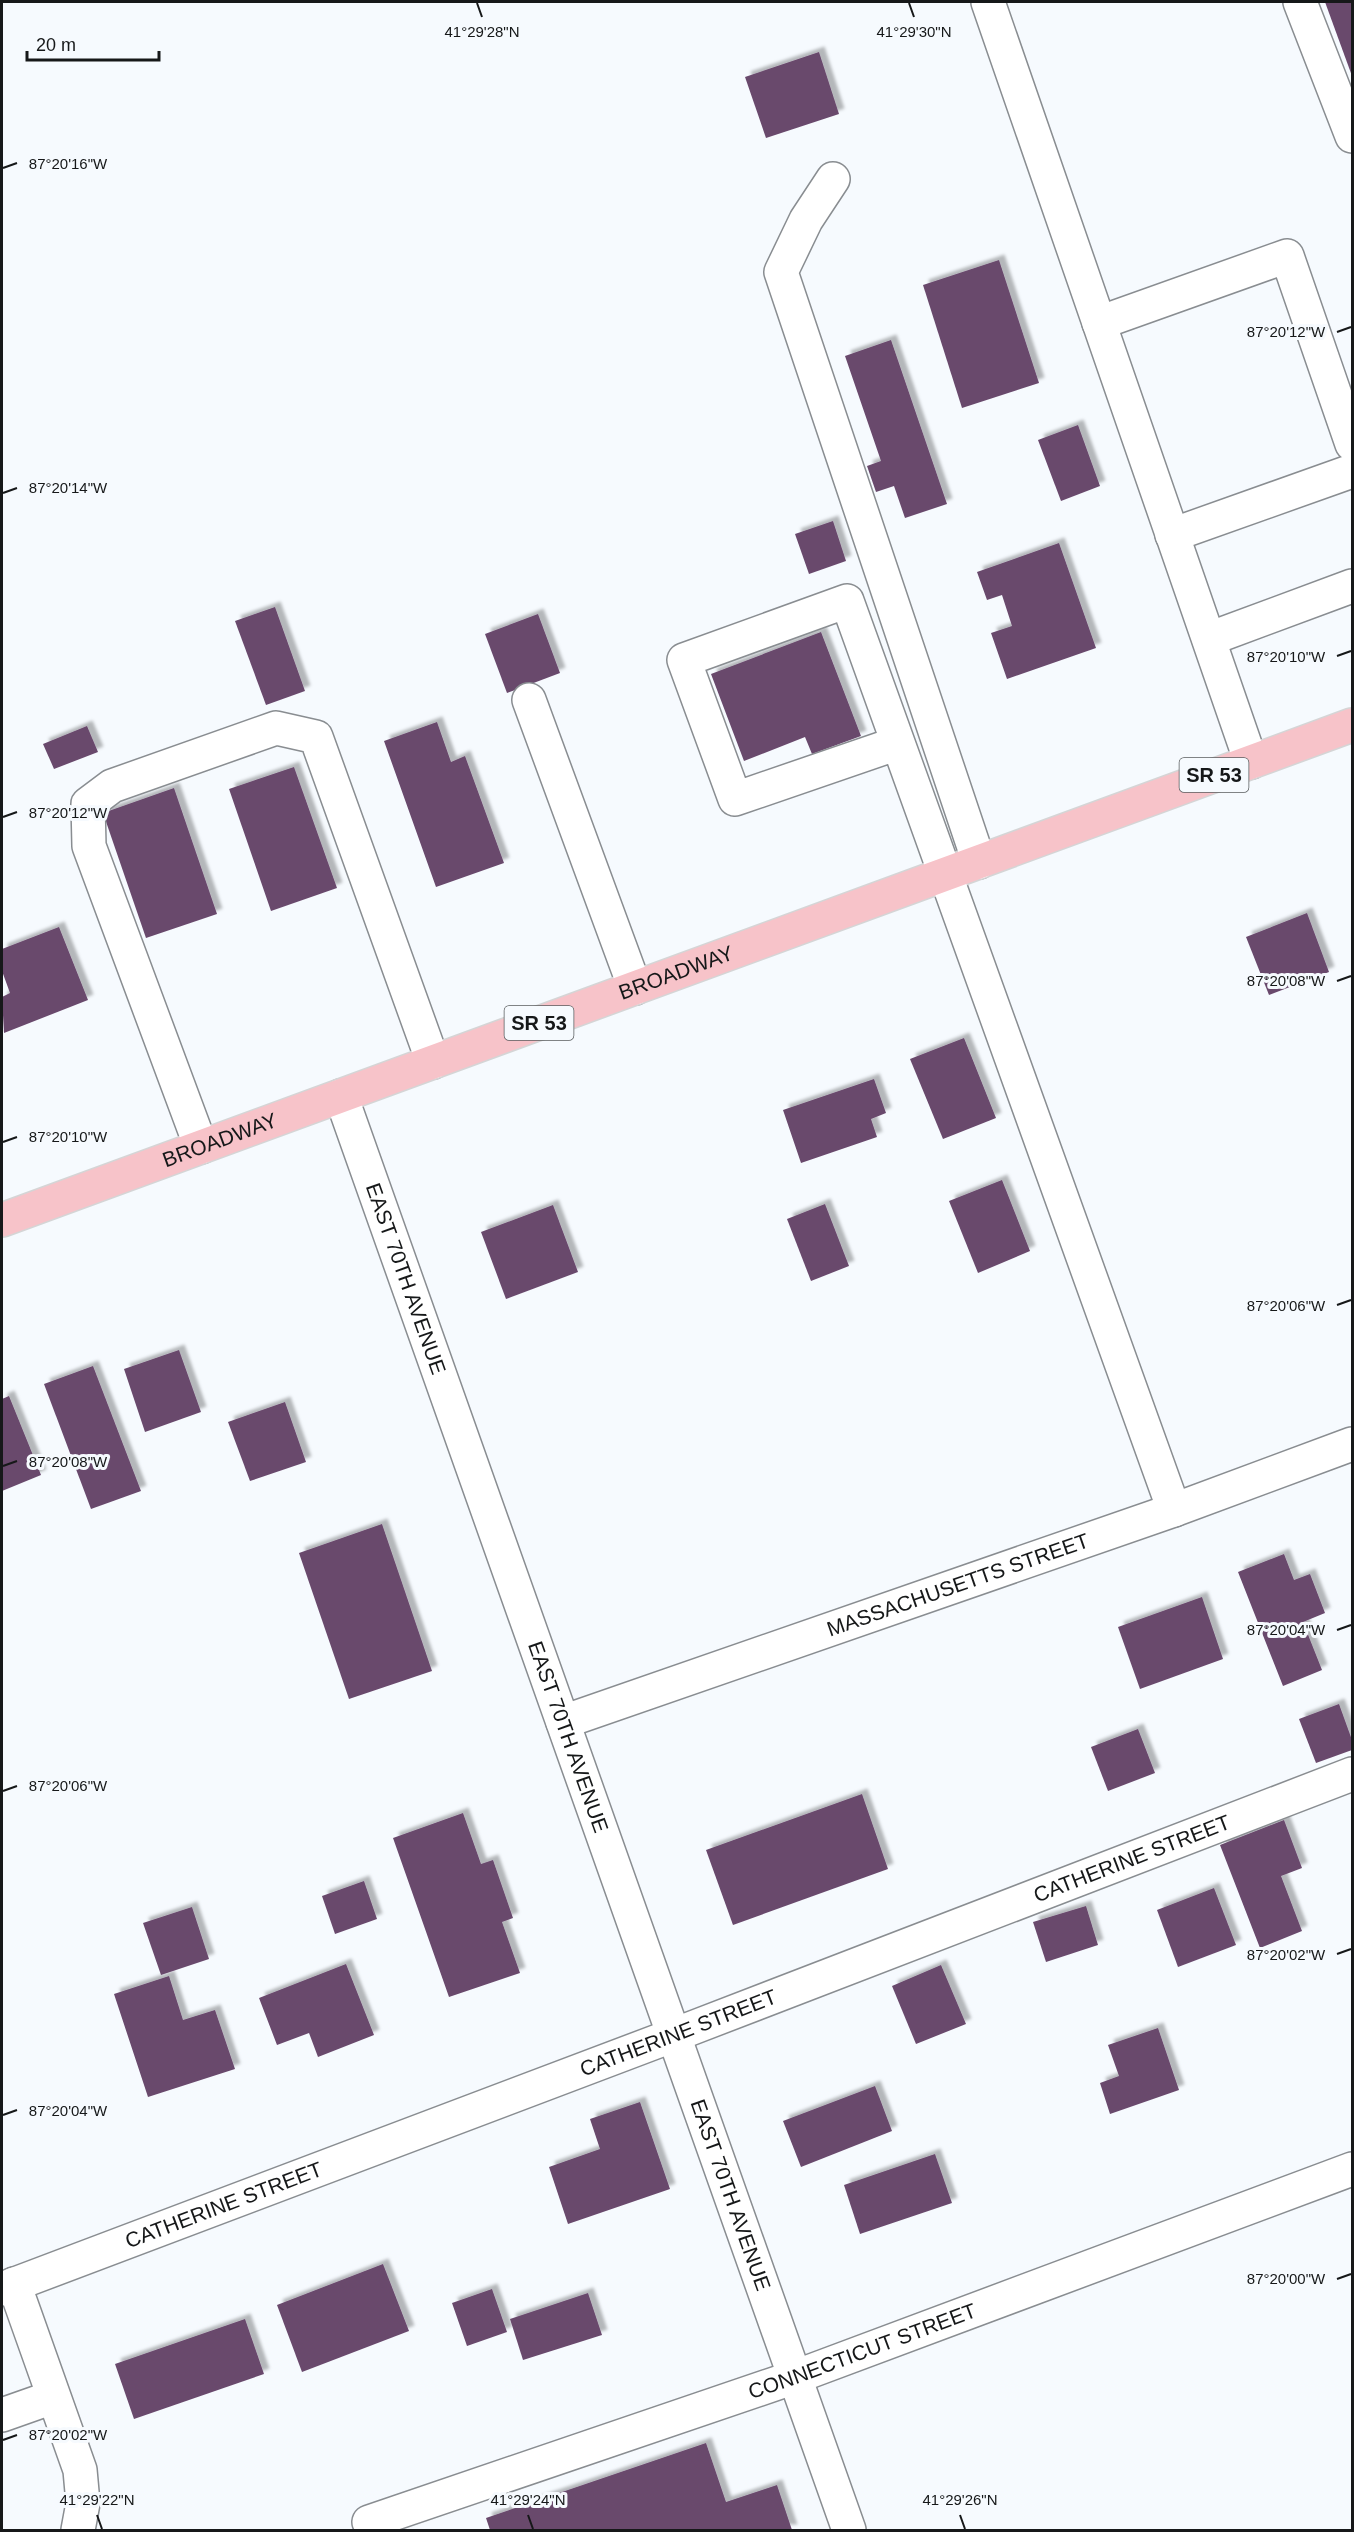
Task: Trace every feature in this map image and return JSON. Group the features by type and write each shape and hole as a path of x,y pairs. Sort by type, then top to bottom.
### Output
{"main road":[{"name":"BROADWAY","path":"2,1220 1353,725"}],"street":[{"path":"988,2 1251,762"},
{"path":"1300,2 1353,136"},
{"path":"833,179 806,220 781,272 979,862"},
{"path":"1099,323 1287,256 1353,444"},
{"path":"1172,535 1353,471"},
{"path":"1209,639 1353,586"},
{"path":"898,743 735,799 684,660 847,601 1174,1510"},
{"path":"529,700 635,988"},
{"path":"201,1147 89,846 88,804 112,786 276,728 316,737 433,1062"},
{"name":"EAST 70TH AVENUE","path":"341,1096 849,2530"},
{"name":"MASSACHUSETTS STREET","path":"563,1722 1174,1510 1353,1444"},
{"name":"CATHERINE STREET","path":"8,2286 674,2035 1353,1774"},
{"name":"CONNECTICUT STREET","path":"369,2522 795,2377 1353,2169"},
{"path":"8,2286 80,2470 83,2503 78,2530"},
{"path":"2,2415 53,2397"}],"building":[{"path":"1325,2 1352,2 1352,76"},
{"path":"819,52 839,114 766,138 745,77"},
{"path":"999,260 1039,383 962,408 923,285"},
{"path":"891,340 947,504 905,518 894,486 876,492 867,466 881,461 845,356"},
{"path":"1078,425 1100,486 1061,501 1038,440"},
{"path":"833,521 846,561 809,574 795,534"},
{"path":"1059,543 1096,648 1007,679 991,633 1012,626 1002,595 987,600 977,572"},
{"path":"275,607 305,691 266,705 235,621"},
{"path":"538,614 560,673 507,693 485,634"},
{"path":"821,632 861,736 812,754 805,737 744,761 711,674"},
{"path":"437,722 451,762 465,756 504,863 436,887 384,741"},
{"path":"87,726 98,752 54,769 43,744"},
{"path":"294,767 337,888 271,911 229,789"},
{"path":"174,788 217,914 146,938 103,813"},
{"path":"1307,913 1329,972 1269,995 1246,937"},
{"path":"59,927 88,1000 4,1033 2,997 10,993 2,971 2,949"},
{"path":"964,1038 996,1118 943,1139 910,1059"},
{"path":"874,1079 886,1113 871,1119 877,1137 801,1163 783,1110"},
{"path":"1002,1180 1030,1251 978,1273 949,1201"},
{"path":"825,1204 849,1266 811,1281 787,1219"},
{"path":"553,1205 578,1272 506,1299 481,1232"},
{"path":"179,1350 201,1412 145,1432 124,1369"},
{"path":"93,1366 141,1491 91,1509 44,1384"},
{"path":"9,1396 41,1475 2,1491 2,1399"},
{"path":"285,1402 306,1462 250,1481 228,1422"},
{"path":"382,1524 432,1671 349,1699 299,1553"},
{"path":"1284,1554 1294,1580 1310,1574 1325,1613 1303,1622 1322,1670 1283,1686 1238,1572"},
{"path":"1202,1597 1223,1659 1140,1689 1118,1627"},
{"path":"1339,1704 1352,1740 1352,1750 1316,1763 1299,1719"},
{"path":"1138,1729 1155,1773 1108,1791 1091,1747"},
{"path":"862,1794 888,1869 733,1925 706,1850"},
{"path":"463,1813 481,1864 493,1860 513,1918 502,1922 520,1973 449,1997 393,1838"},
{"path":"1284,1820 1302,1868 1281,1876 1302,1931 1260,1948 1220,1845"},
{"path":"364,1881 377,1919 335,1934 322,1896"},
{"path":"1214,1888 1236,1945 1178,1967 1157,1910"},
{"path":"1086,1906 1098,1945 1046,1962 1033,1922"},
{"path":"192,1907 209,1959 161,1975 143,1923"},
{"path":"346,1964 374,2035 318,2057 309,2033 277,2045 259,1998"},
{"path":"941,1965 966,2024 916,2044 892,1986"},
{"path":"169,1976 183,2020 215,2010 235,2069 148,2097 114,1994"},
{"path":"1158,2028 1179,2090 1110,2114 1100,2083 1119,2076 1108,2045"},
{"path":"875,2086 892,2131 801,2167 783,2121"},
{"path":"640,2102 670,2189 568,2224 549,2167 600,2149 590,2119"},
{"path":"935,2154 952,2203 860,2234 844,2185"},
{"path":"383,2264 409,2331 302,2372 277,2305"},
{"path":"492,2289 507,2332 467,2346 452,2303"},
{"path":"588,2293 602,2335 523,2360 510,2319"},
{"path":"245,2319 264,2374 134,2419 115,2364"},
{"path":"706,2443 726,2502 777,2485 792,2530 490,2530 486,2518"}]}
